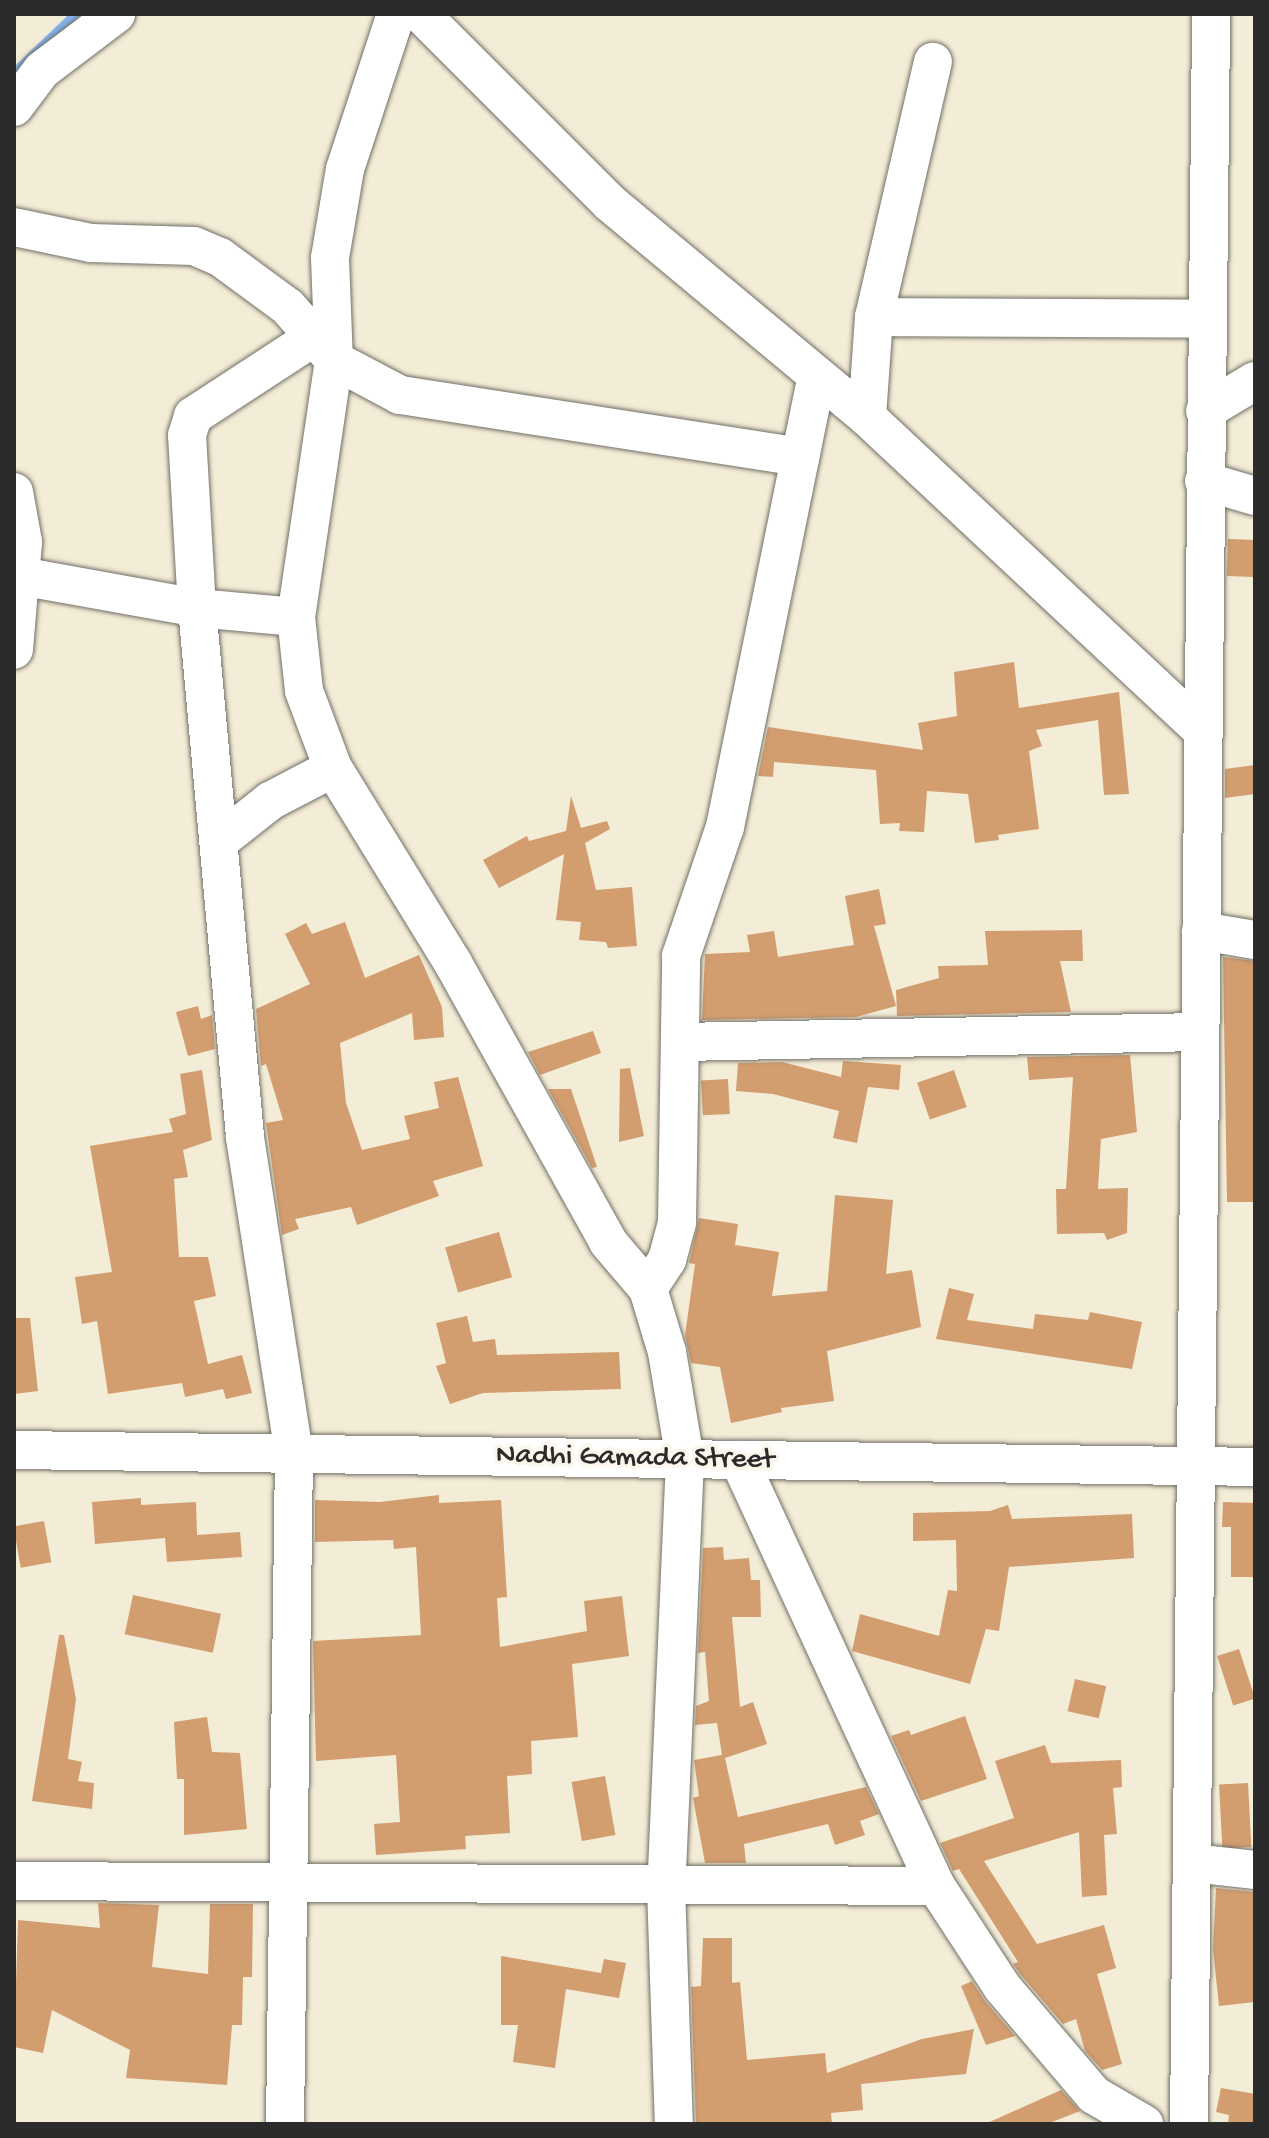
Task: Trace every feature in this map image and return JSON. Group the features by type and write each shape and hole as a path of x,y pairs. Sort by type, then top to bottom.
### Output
{"street":[{"path":"14,107 42,70 116,14"},
{"path":"396,14 345,169 330,258 324,349 296,617 304,691 333,768 453,963 608,1242 648,1289 667,1352 685,1459 666,1887 674,2124"},
{"path":"421,14 610,203 867,417 1204,732"},
{"path":"1189,2124 1211,14"},
{"path":"867,417 874,317 933,62"},
{"path":"14,227 91,243 194,246 220,257 288,307 324,349 400,395 800,457"},
{"path":"874,317 1206,319"},
{"path":"285,2124 292,1882 294,1454 245,1136 221,840 197,608 187,435 193,416 324,349"},
{"path":"648,1289 667,1260 677,1223 681,956 725,827 817,376"},
{"path":"1205,411 1255,381"},
{"path":"1204,481 1255,496"},
{"path":"14,492 23,542 14,650"},
{"path":"20,576 197,608 296,617"},
{"path":"221,840 270,801 333,768"},
{"path":"1201,931 1255,940"},
{"path":"680,1042 1200,1032"},
{"name":"Nadhi Gamada Street","path":"14,1450 1255,1467"},
{"path":"739,1460 936,1886 1002,1987 1094,2095 1144,2124"},
{"path":"1192,1863 1255,1870"},
{"path":"14,1881 666,1887 936,1886"}],"building":[{"path":"1228,539 1255,540 1254,577 1227,576"},
{"path":"1014,662 1019,708 1119,692 1129,794 1104,795 1098,720 1036,730 1042,746 1029,751 1039,829 998,835 999,840 975,843 968,794 927,791 924,832 899,831 900,823 880,824 876,770 774,762 773,777 758,776 768,727 923,750 918,723 957,716 954,672"},
{"path":"1255,765 1255,794 1225,798 1225,769"},
{"path":"571,796 581,828 607,821 610,829 585,843 596,890 632,887 637,946 608,948 606,942 579,940 581,922 556,920 564,854 499,888 483,860 527,836 529,841 566,831"},
{"path":"879,889 886,924 874,926 896,1006 856,1017 702,1020 705,954 750,952 747,935 774,931 778,957 854,945 845,896"},
{"path":"345,922 365,978 419,955 442,1007 444,1037 414,1040 412,1013 340,1043 346,1103 362,1150 410,1139 404,1116 439,1108 434,1082 458,1077 483,1166 433,1181 439,1196 357,1225 351,1207 295,1219 299,1229 282,1235 266,1123 283,1120 266,1064 261,1066 256,1009 310,984 285,934 306,923 312,934"},
{"path":"1082,930 1083,961 1060,961 1071,1012 897,1016 896,990 939,978 938,966 988,965 985,931"},
{"path":"1223,957 1255,961 1255,1202 1227,1202"},
{"path":"198,1006 201,1019 212,1015 215,1049 188,1056 176,1012"},
{"path":"593,1031 601,1053 540,1075 528,1052"},
{"path":"1130,1055 1137,1132 1101,1139 1098,1189 1128,1188 1127,1233 1107,1240 1104,1233 1057,1234 1056,1189 1066,1189 1073,1077 1029,1080 1027,1057"},
{"path":"843,1061 901,1065 899,1090 868,1087 857,1143 833,1138 839,1111 773,1094 736,1091 738,1063 782,1062 841,1077"},
{"path":"630,1068 644,1136 619,1142 620,1069"},
{"path":"202,1070 212,1140 183,1150 188,1177 174,1179 179,1257 208,1257 216,1296 194,1301 208,1364 242,1355 252,1393 226,1399 223,1389 185,1397 182,1383 108,1394 97,1321 82,1324 75,1277 112,1272 90,1146 173,1132 169,1119 186,1114 180,1074"},
{"path":"954,1070 967,1107 930,1120 917,1083"},
{"path":"728,1079 730,1114 703,1115 701,1080"},
{"path":"548,1089 571,1089 597,1167 592,1168"},
{"path":"835,1195 893,1200 886,1274 912,1270 921,1327 827,1351 834,1401 781,1408 782,1412 731,1423 720,1367 691,1363 685,1335 695,1264 689,1263 699,1218 738,1224 735,1245 779,1252 772,1296 827,1291"},
{"path":"499,1232 512,1277 458,1293 445,1247"},
{"path":"949,1288 974,1294 967,1320 1033,1329 1035,1314 1088,1320 1090,1312 1142,1322 1132,1369 936,1339"},
{"path":"467,1316 473,1342 495,1339 497,1355 619,1352 621,1389 483,1393 450,1404 436,1366 446,1363 436,1323"},
{"path":"14,1318 30,1318 38,1391 14,1394"},
{"path":"439,1495 439,1503 501,1500 507,1597 497,1598 500,1647 587,1631 584,1601 622,1596 629,1656 572,1664 578,1737 531,1741 532,1774 507,1776 510,1833 465,1836 466,1849 376,1855 374,1824 400,1822 396,1755 316,1761 313,1641 421,1635 416,1547 394,1549 393,1540 315,1542 315,1500 380,1502"},
{"path":"141,1498 141,1505 196,1502 197,1535 240,1532 242,1557 167,1562 165,1538 95,1544 92,1502"},
{"path":"1223,1502 1255,1503 1255,1577 1231,1577 1231,1527 1222,1527"},
{"path":"1008,1505 1012,1519 1132,1514 1134,1558 1009,1567 999,1631 986,1629 970,1684 852,1651 860,1614 939,1636 948,1590 957,1591 956,1540 913,1541 913,1513 990,1511"},
{"path":"44,1521 51,1562 21,1568 14,1526"},
{"path":"723,1547 724,1560 749,1558 751,1580 760,1580 761,1617 732,1617 740,1707 753,1702 767,1744 725,1758 738,1817 866,1787 879,1814 860,1821 865,1835 835,1845 828,1824 744,1844 746,1863 705,1863 693,1798 699,1796 694,1760 722,1755 717,1723 695,1725 696,1706 709,1701 705,1652 698,1653 703,1548"},
{"path":"133,1595 221,1614 213,1653 125,1634"},
{"path":"59,1635 64,1635 76,1699 68,1759 82,1762 78,1781 94,1783 92,1809 32,1801"},
{"path":"1239,1649 1255,1698 1233,1706 1217,1656"},
{"path":"1075,1679 1106,1686 1099,1718 1068,1711"},
{"path":"965,1716 987,1779 921,1801 891,1736 909,1730 911,1735"},
{"path":"207,1717 212,1752 240,1753 247,1829 184,1835 184,1779 177,1779 174,1722"},
{"path":"1045,1745 1051,1763 1121,1760 1122,1787 1113,1788 1117,1834 1104,1835 1107,1895 1082,1897 1079,1832 984,1861 1037,1944 1104,1925 1116,1968 1097,1974 1122,2064 1102,2070 1085,2051 1076,2019 1063,2024 1020,1974 1013,1964 1018,1962 959,1869 953,1871 940,1843 1014,1818 995,1761"},
{"path":"605,1776 615,1835 582,1841 572,1782"},
{"path":"1248,1783 1251,1847 1222,1848 1219,1785"},
{"path":"1216,1888 1255,1892 1255,2002 1219,2006 1213,1949"},
{"path":"98,1903 159,1905 152,1967 208,1974 210,1904 253,1904 252,1977 243,1977 242,2025 232,2025 227,2085 126,2078 130,2050 52,2010 43,2053 14,2047 18,1920 100,1928"},
{"path":"703,1938 732,1938 732,1983 740,1982 747,2060 825,2053 827,2073 922,2039 974,2029 966,2074 861,2084 863,2110 831,2113 832,2124 696,2124 691,1987 701,1986"},
{"path":"501,1956 601,1973 604,1959 626,1963 619,1998 566,1989 555,2068 513,2062 518,2025 501,2025"},
{"path":"972,1981 1015,2036 986,2045 961,1986"},
{"path":"1221,2088 1255,2094 1255,2124 1228,2124 1229,2115 1216,2112"},
{"path":"1061,2090 1080,2111 1047,2124 985,2124"}],"waterway":[{"path":"14,72 75,14"}]}
